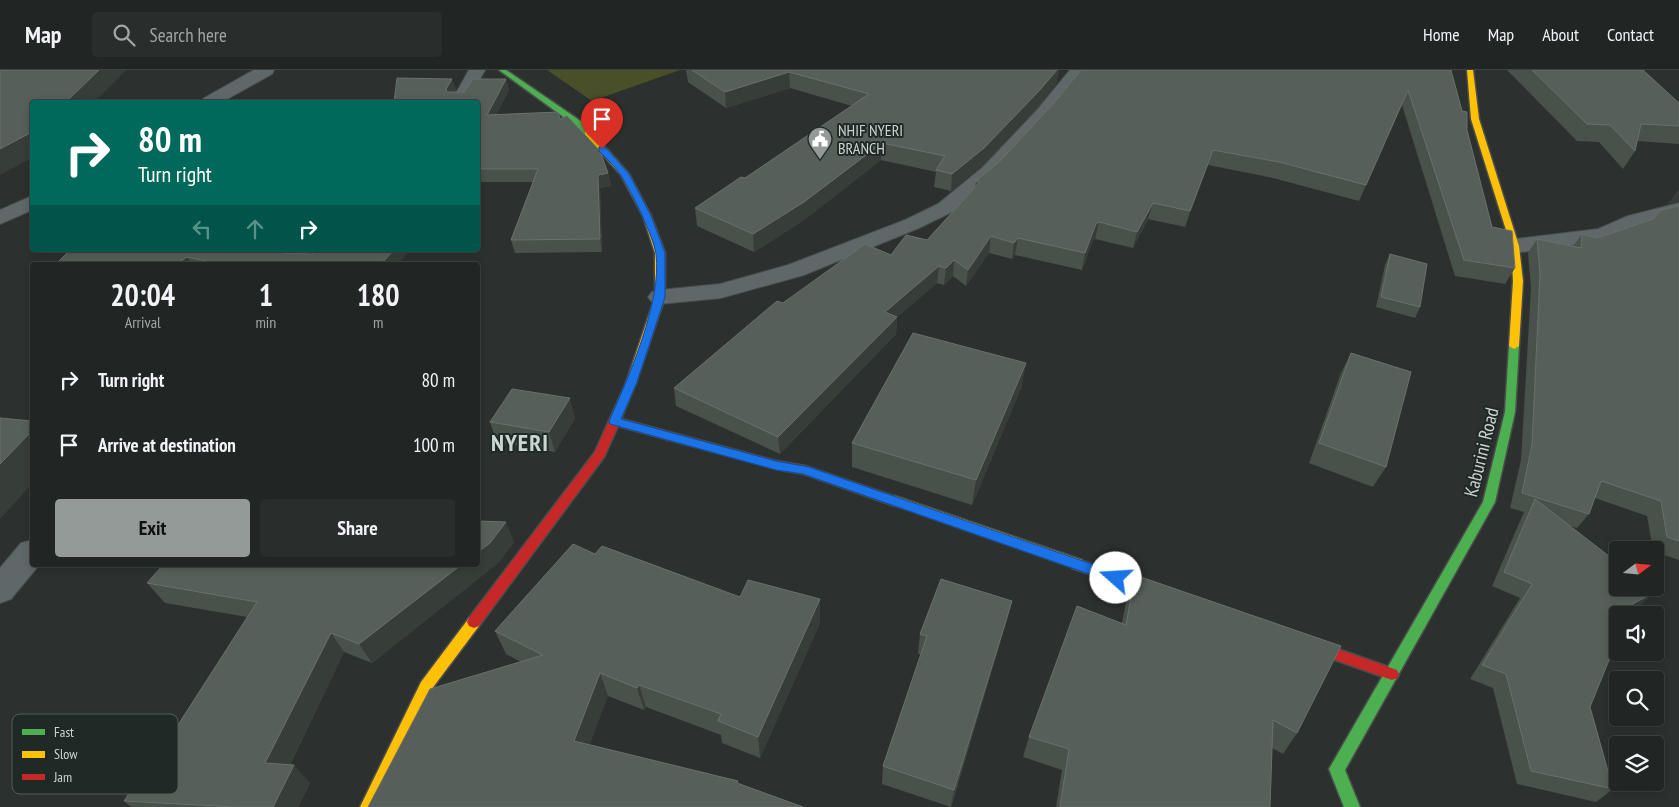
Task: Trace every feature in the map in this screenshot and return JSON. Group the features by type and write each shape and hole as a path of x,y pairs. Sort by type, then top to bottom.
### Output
{"street":[{"path":"214,100 266,70"},
{"path":"460,100 477,70"},
{"path":"368,807 426,686 600,454 631,382 660,297 660,253 647,216 625,174 579,124 502,70"},
{"path":"660,297 721,290 796,270 912,224 945,208 990,171 1043,114 1079,70"},
{"name":"Kaburini Road","path":"1352,807 1337,769 1489,502 1510,412 1518,281 1515,246 1475,119 1470,70"},
{"path":"0,218 30,203"},
{"path":"1515,246 1603,235 1635,220 1679,209"},
{"path":"614,421 776,465 804,470 1177,599"},
{"path":"0,590 30,554"},
{"path":"1289,638 1392,674"}],"green space":[{"path":"547,70 680,70 592,101"}],"building":[{"path":"0,70 99,70 68,100 30,100 30,133 0,149"},
{"path":"692,70 1057,70 984,148 952,174 936,170 945,156 882,143 804,202 753,234 695,208 741,177 745,178 869,94 789,72 725,92"},
{"path":"1081,70 1451,70 1462,111 1467,112 1467,130 1492,227 1512,231 1515,268 1464,260 1408,90 1366,185 1279,162 1213,150 1190,211 1153,203 1137,232 1099,222 1096,224 1085,253 1018,238 1014,243 991,236 968,270 954,260 946,268 939,266 885,312 897,317 778,437 674,388 777,301 783,303 865,244 891,255 906,235 927,240 980,182 976,181 1000,161 1053,104"},
{"path":"1532,70 1643,70 1679,103 1679,126 1641,124 1635,151 1610,125 1587,124"},
{"path":"397,78 452,79 446,89 447,92 464,92 473,79 506,79 487,115 558,112 560,119 567,116 600,151 608,173 598,175 600,239 511,240 538,169 480,169 480,100 394,100"},
{"path":"1679,206 1679,541 1667,537 1661,501 1601,481 1589,514 1522,493 1532,445 1540,274 1537,239 1581,248 1582,234 1597,238 1653,219 1661,210"},
{"path":"68,252 285,252 312,254 314,252 392,252 383,262 211,262 187,257 180,262 58,262"},
{"path":"1390,254 1427,264 1420,307 1381,297"},
{"path":"913,333 1026,363 976,480 852,443"},
{"path":"1351,353 1411,372 1386,467 1319,443"},
{"path":"512,389 570,398 549,432 490,422"},
{"path":"0,418 30,421 30,433 0,464"},
{"path":"1535,499 1609,556 1609,596 1648,596 1631,606 1609,606 1609,660 1590,707 1609,775 1609,788 1531,771 1506,674 1482,665 1532,584 1504,572"},
{"path":"480,521 506,522 490,543 480,550"},
{"path":"573,544 595,554 602,546 740,597 748,580 820,599 758,737 718,721 721,714 639,685 637,688 600,673 574,741 738,781 737,783 803,807 368,807 430,689 543,655 495,631"},
{"path":"161,567 458,567 359,644 331,633 265,763 294,765 273,807 235,807 124,801 129,794 178,794 178,725 257,602 147,583"},
{"path":"1135,575 1341,646 1297,733 1273,720 1270,807 1060,807 1069,749 1029,737 1077,606 1126,625"},
{"path":"941,579 1012,601 954,790 883,766 927,636 920,634"}],"traffic: fast":[{"path":"502,70 579,124 588,133"},
{"path":"1352,807 1337,769 1489,502 1510,412 1514,346"},
{"path":"1077,564 1168,596"}],"traffic: slow":[{"path":"1470,70 1475,119 1515,246 1518,281 1514,346"},
{"path":"588,133 625,174 647,216 660,253 660,297 631,383"},
{"path":"895,501 1077,564"},
{"path":"368,807 426,686 474,622"}],"traffic: jam":[{"path":"474,622 600,454 631,383"},
{"path":"614,421 776,465 805,470 895,501"},
{"path":"1301,642 1392,674"}],"place":[{"name":"NHIF NYERI BRANCH","path":"820,160"}],"district":[{"name":"NYERI","path":"520,442"}],"route":[{"path":"602,149 625,174 647,216 660,253 660,297 631,382 614,421 776,465 804,470 1116,578"}]}
